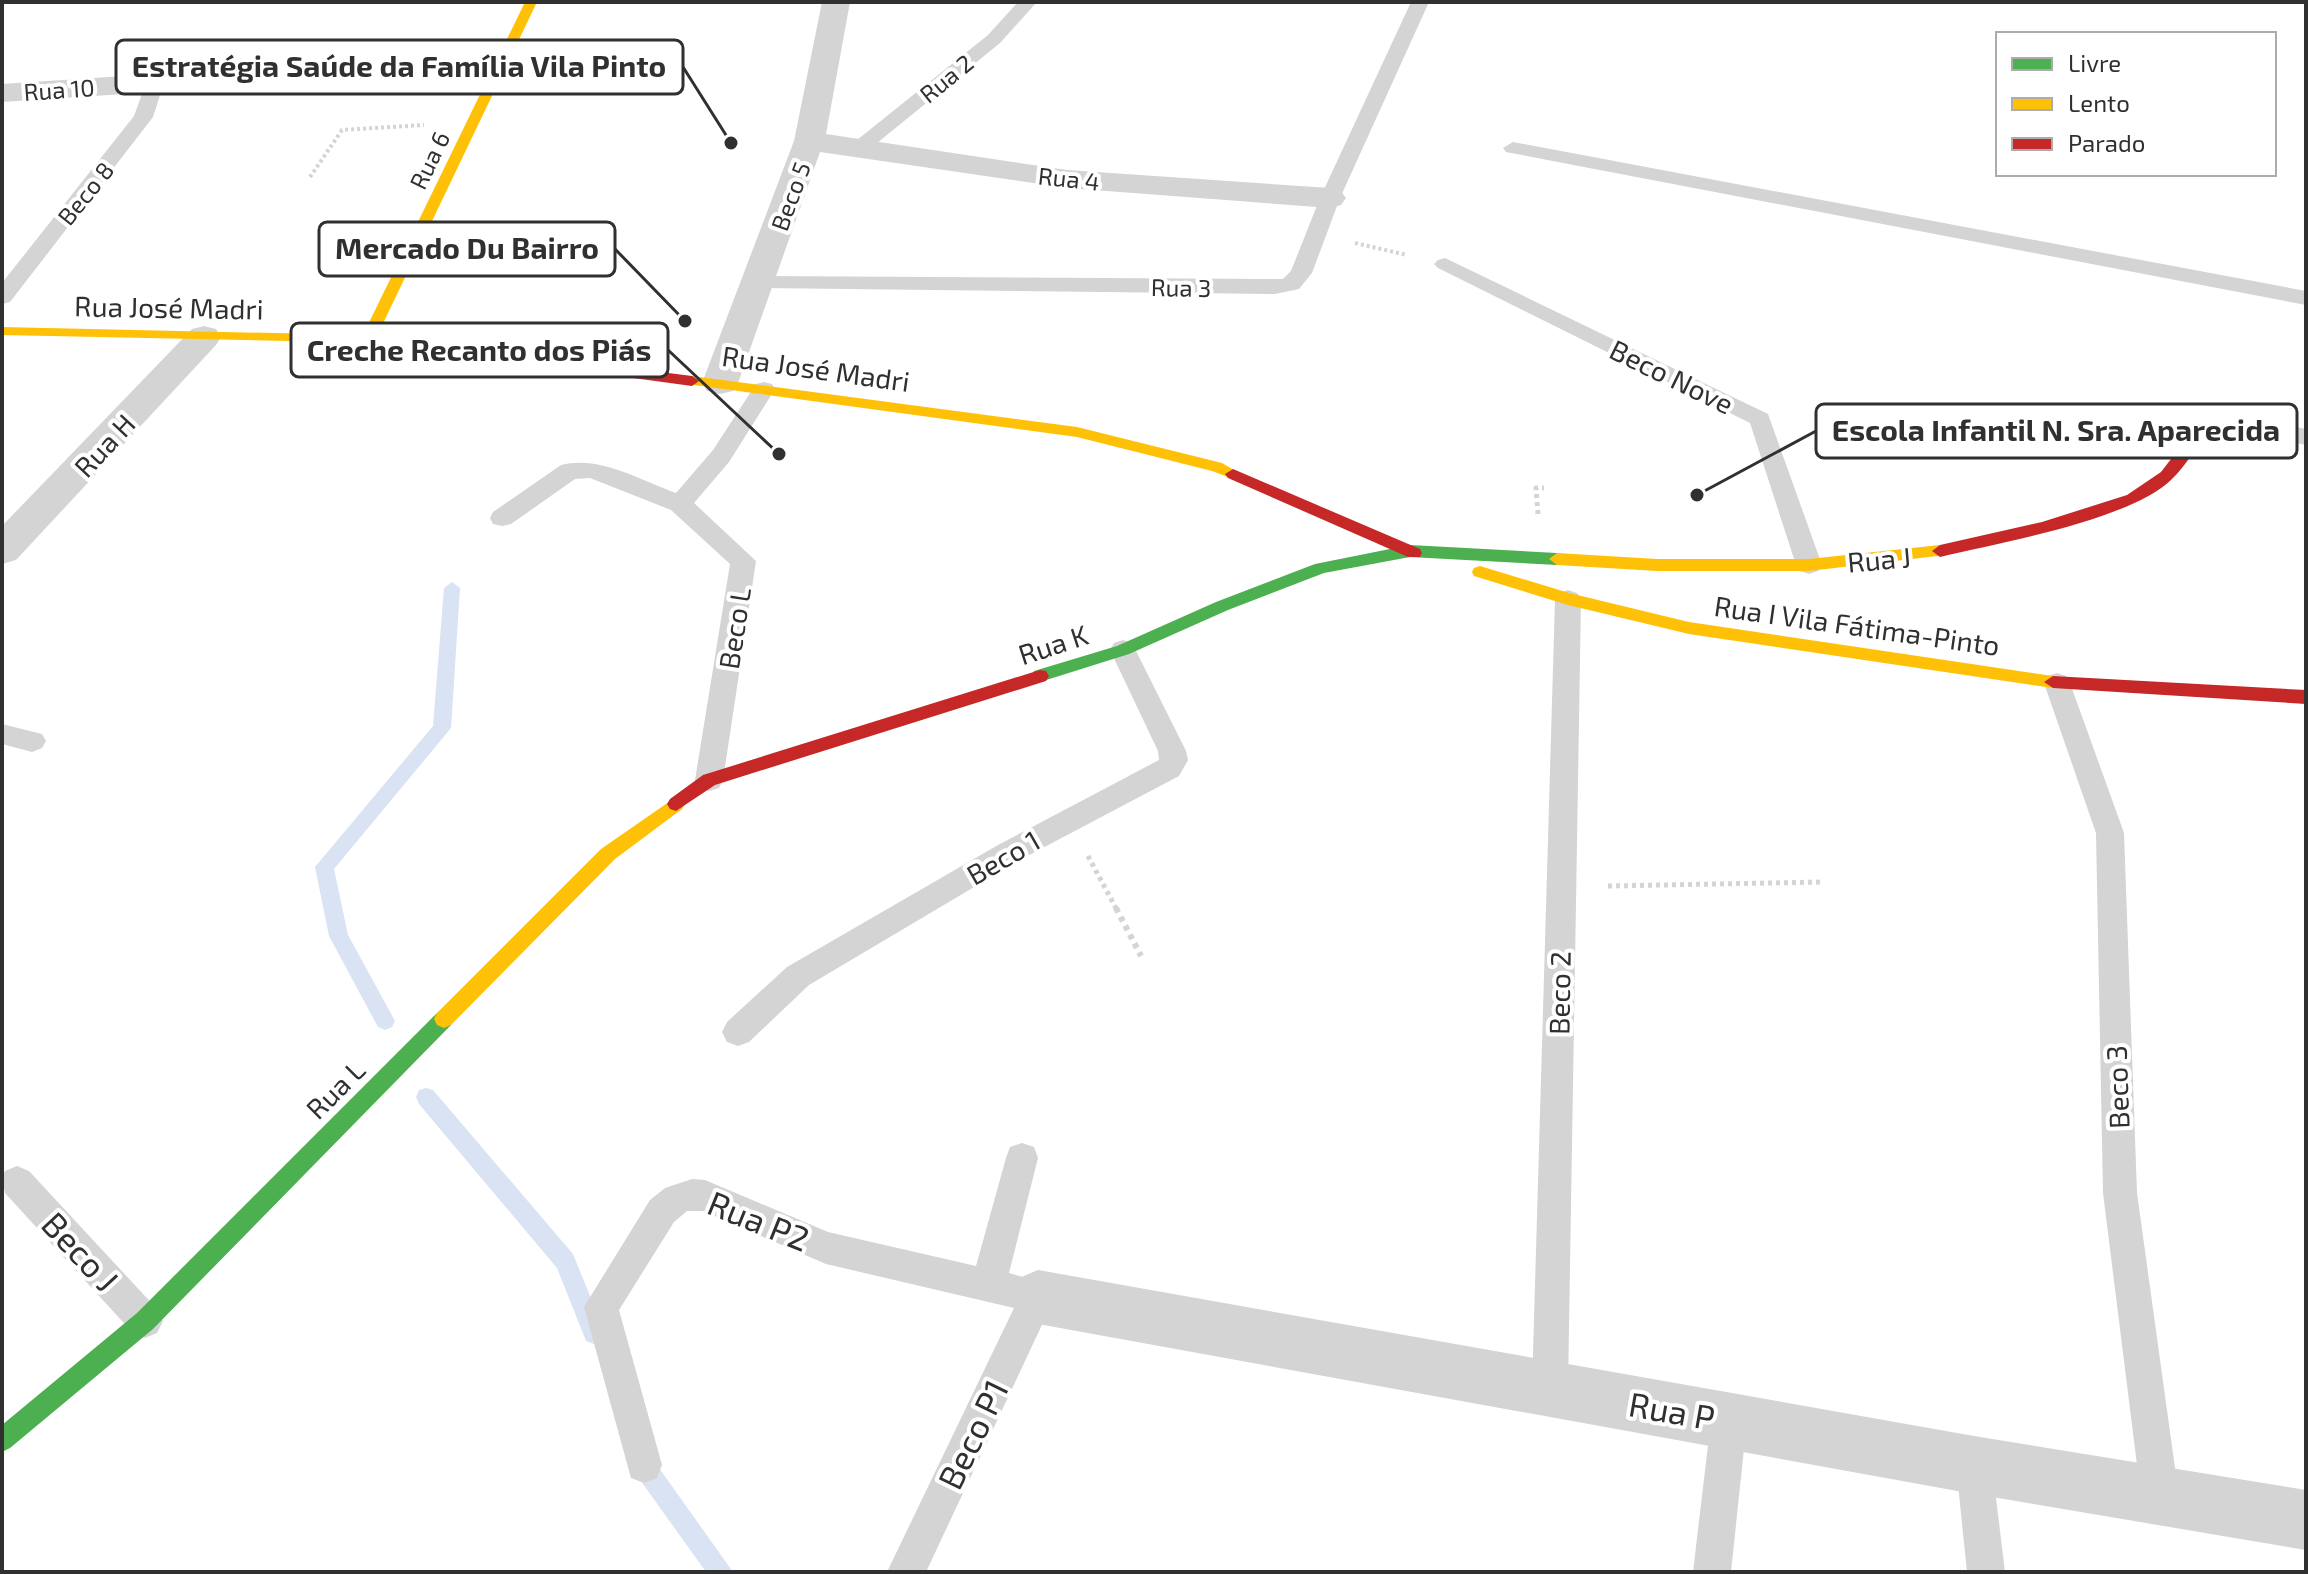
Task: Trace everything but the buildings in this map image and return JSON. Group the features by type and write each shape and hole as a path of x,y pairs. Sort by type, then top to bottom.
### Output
{"street":[{"name":"Rua 6","path":"368,339 531,2"},
{"name":"Beco 5","path":"720,383 809,141 836,2"},
{"name":"Rua 10","path":"2,93 155,83 499,72"},
{"name":"Rua 4","path":"809,141 1067,179 1330,198"},
{"name":"Rua José Madri","path":"2,331 368,339 1077,432 1217,467 1410,551"},
{"name":"Rua H","path":"2,550 204,337"},
{"name":"Rua J","path":"1410,551 1657,565 1809,565 1925,555 2044,527 2133,499 2166,476 2203,427 2215,422 2231,422"},
{"name":"Rua I Vila Fátima-Pinto","path":"1410,551 1568,599 1689,628 2057,683 2306,697"},
{"name":"Rua K","path":"709,780 1123,650 1222,606 1321,568 1410,551"},
{"name":"Rua L","path":"2,1440 145,1321 608,854 709,780"},
{"name":"Rua P","path":"1013,1291 1974,1465 2306,1520"}],"lane":[{"name":"Rua 2","path":"859,148 994,39 1028,2"},
{"name":"Rua 3","path":"759,282 1275,288 1291,284 1301,273 1330,198 1420,2"},
{"name":"Beco 8","path":"2,297 143,117 155,83"},
{"path":"1513,148 2306,298"},
{"name":"Beco Nove","path":"1445,264 1760,419 1809,565"},
{"path":"680,504 721,456 764,389"},
{"name":"Rua J","path":"2231,422 2306,437"},
{"name":"Beco L","path":"502,518 569,471 581,469 680,504 740,556 744,567 709,780"},
{"name":"Beco 2","path":"1550,1388 1568,599"},
{"name":"Beco 1","path":"738,1032 798,976 1069,820 1162,774 1174,760 1123,650"},
{"name":"Beco 3","path":"2057,683 2110,833 2120,1193 2160,1497"},
{"path":"2,734 32,741"},
{"name":"Beco P1","path":"906,1572 1013,1291 1022,1158"},
{"name":"Beco J","path":"17,1182 145,1321"},
{"name":"Rua P2","path":"644,1465 601,1307 662,1211 673,1199 690,1194 705,1196 826,1248 1013,1291"},
{"path":"1712,1572 1729,1420"},
{"path":"1974,1465 1986,1572"}],"path":[{"path":"310,177 342,130 431,124"},
{"path":"1330,198 1350,242 1445,264"},
{"path":"1069,820 1141,956"},
{"path":"1561,887 1823,882"}],"waterway":[{"path":"385,1021 339,936 324,867 442,728 452,588"},
{"path":"426,1097 565,1261 594,1333"},
{"path":"643,1457 651,1476 721,1572"}],"traffic: fast":[{"path":"1040,676 1123,650 1222,606 1321,568 1410,551 1557,559"},
{"path":"2,1440 145,1321 444,1019"}],"traffic: slow":[{"path":"368,339 531,2"},
{"path":"2,331 379,340"},
{"path":"692,381 1077,432 1217,467 1233,474"},
{"path":"1557,559 1657,565 1809,565 1940,551"},
{"path":"1480,572 1568,599 1689,628 2053,682"},
{"path":"444,1019 608,854 676,804"}],"traffic: jam":[{"path":"379,340 692,381"},
{"path":"1940,551 2044,527 2133,499 2166,476 2203,427 2215,422 2231,422"},
{"path":"1233,474 1414,553"},
{"path":"676,804 709,780 1040,676"},
{"path":"2053,682 2306,697"}],"place":[{"name":"Estratégia Saúde da Família Vila Pinto","path":"731,143"},
{"name":"Mercado Du Bairro","path":"685,321"},
{"name":"Creche Recanto dos Piás","path":"779,454"},
{"name":"Escola Infantil N. Sra. Aparecida","path":"1697,495"}]}
